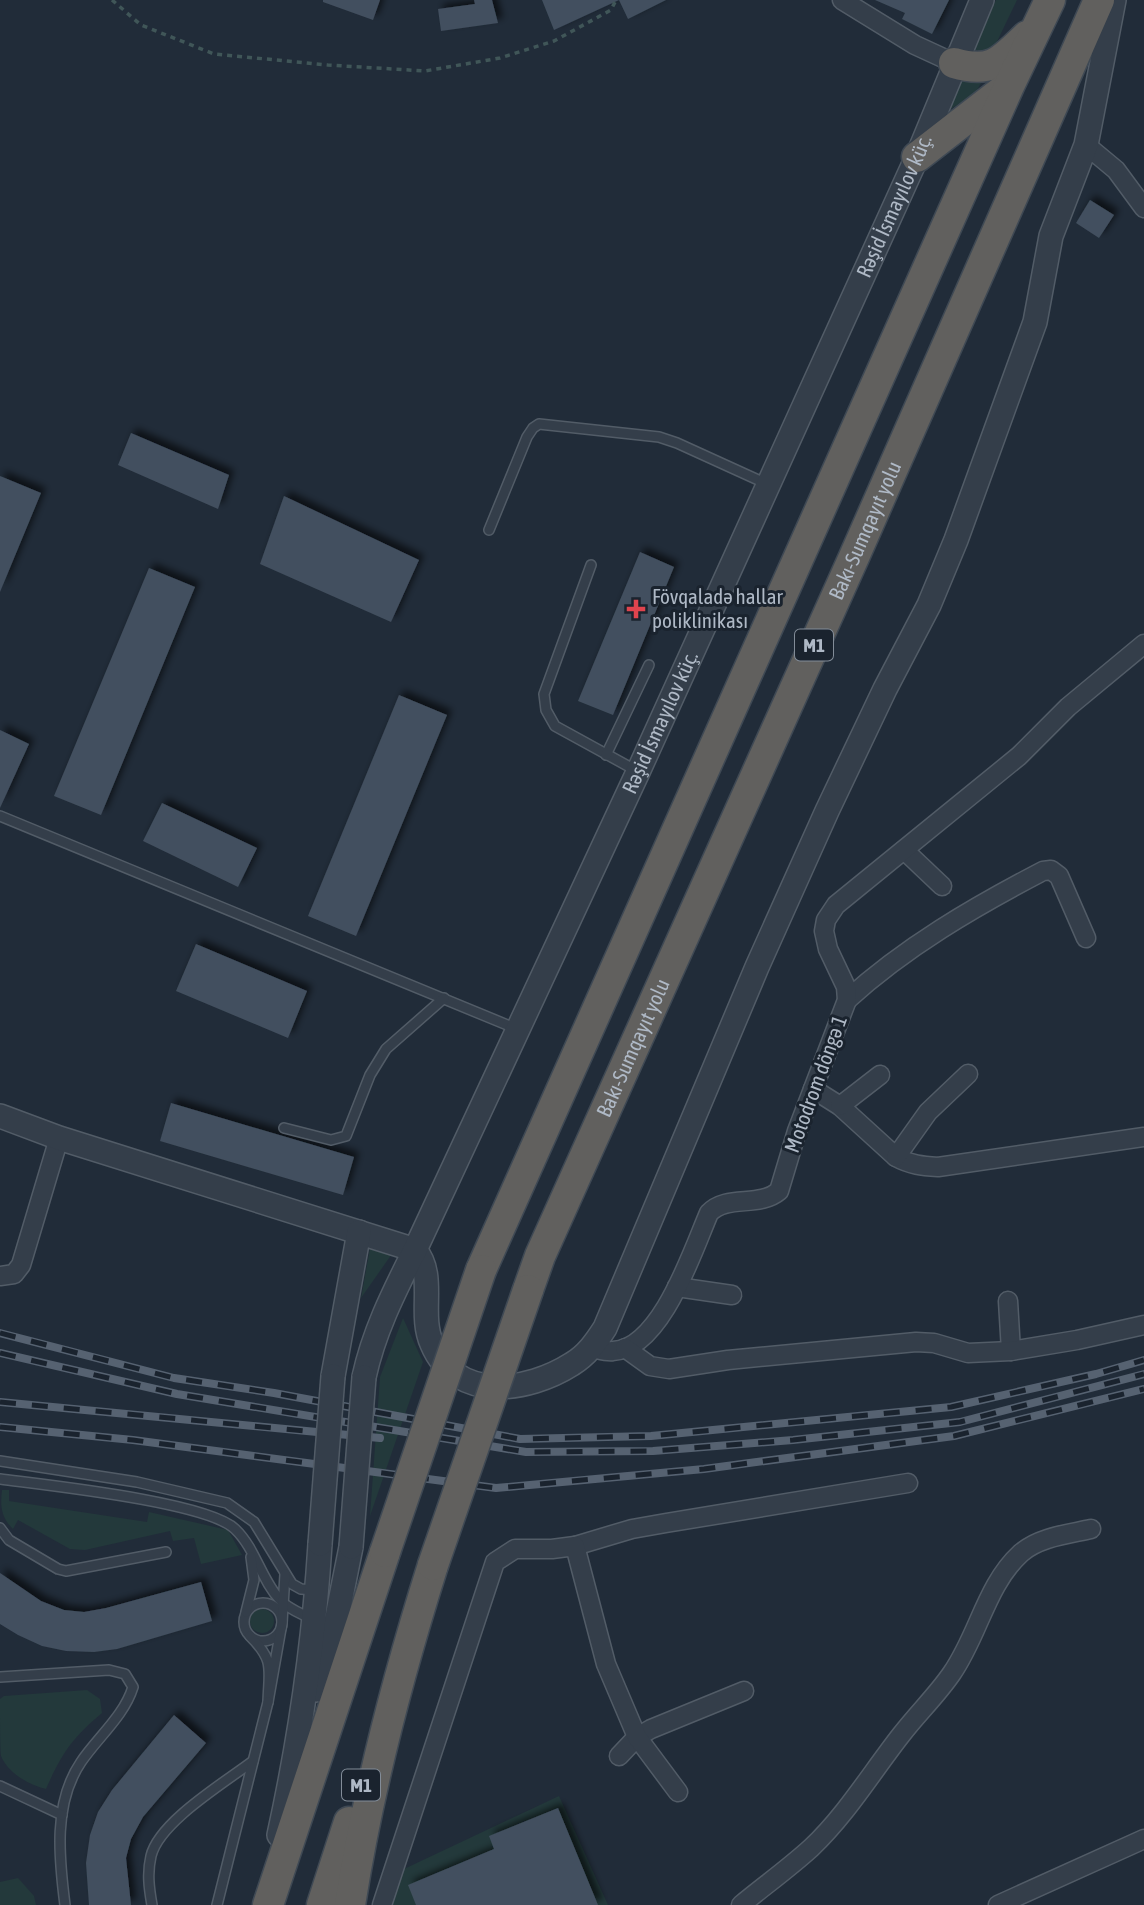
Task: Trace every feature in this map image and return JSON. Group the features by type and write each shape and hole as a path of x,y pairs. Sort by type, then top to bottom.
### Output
{"highway":[{"name":"Bakı-Sumqayıt yolu","path":"401,1665 433,1564 540,1256 848,570 1099,0"},
{"path":"954,63 972,68 995,64 1045,12"},
{"name":"M1","path":"265,1905 481,1270 1009,86 1045,12"},
{"path":"917,157 1009,86"},
{"path":"350,1905 401,1665"},
{"name":"M1","path":"322,1905 401,1665"}],"street":[{"path":"842,0 915,45 954,63"},
{"name":"Rəşid İsmayılov küç.","path":"398,1280 415,1250 519,1030 638,772 917,157 982,0"},
{"path":"0,1116 59,1138 415,1250 425,1268 425,1314 430,1341 451,1370 483,1386 519,1386 548,1377 573,1364 592,1348 605,1328 752,980 827,811 938,583 1035,322 1051,236 1086,145 1114,0"},
{"path":"1086,145 1116,170 1144,208"},
{"name":"Motodrom döngə 1","path":"625,1348 635,1344 656,1325 677,1287 709,1213 715,1206 763,1199 779,1191 788,1158 848,1000 843,978 828,949 824,931 826,920 836,905 1019,756 1068,706 1144,644"},
{"path":"904,850 942,887"},
{"path":"848,1000 877,973 915,945 1043,870 1051,870 1059,876 1086,938"},
{"path":"896,1157 928,1112 968,1074"},
{"path":"840,1106 880,1075"},
{"path":"813,1089 840,1106 906,1163 939,1167 1144,1138"},
{"path":"0,1276 14,1274 21,1265 59,1138"},
{"path":"265,1905 293,1770 314,1620 334,1367 359,1232"},
{"path":"334,1367 398,1280"},
{"path":"293,1770 337,1617 351,1546 364,1377 378,1327 398,1280"},
{"path":"677,1287 732,1295"},
{"path":"1008,1301 1011,1351"},
{"path":"592,1348 614,1351 625,1348 650,1366 669,1369 728,1360 916,1342 934,1343 968,1353 1011,1351 1144,1325"},
{"path":"382,1905 495,1562 515,1549 575,1546 655,1525 908,1483"},
{"path":"741,1905 821,1837 917,1715 941,1690 955,1669 1001,1574 1023,1551 1039,1542 1091,1529"},
{"path":"575,1546 600,1647 637,1737 678,1792"},
{"path":"619,1756 637,1737 744,1691"},
{"path":"998,1905 1144,1839"}],"lane":[{"path":"489,530 527,437 539,424 659,437 768,485"},
{"path":"591,565 544,694 546,710 555,726 638,772"},
{"path":"606,755 649,665"},
{"path":"0,816 519,1030"},
{"path":"285,1128 331,1140 346,1136 370,1074 386,1049 444,998"},
{"path":"0,1461 137,1482 227,1503 254,1521 292,1584 301,1589 317,1590"},
{"path":"0,1479 195,1511 226,1521 247,1542 272,1588 284,1604 314,1620"},
{"path":"0,1528 9,1540 66,1571 166,1552"},
{"path":"247,1542 254,1580 243,1621 245,1629 264,1650 268,1659 268,1702"},
{"path":"217,1905 268,1702 282,1623 285,1574"},
{"path":"246,1612 259,1602 268,1603 281,1614 282,1623 274,1639 257,1640 250,1636"},
{"path":"0,1677 109,1670 125,1674 133,1687 129,1701 79,1764 67,1791 60,1844 65,1905"},
{"path":"152,1905 148,1880 151,1854 161,1834 178,1817 253,1761"},
{"path":"0,1786 62,1815"}],"path":[{"path":"112,0 141,25 214,54 425,71 500,58 554,41 611,10 616,0"}],"green space":[{"path":"996,0 1017,0 992,52 974,50"},
{"path":"965,73 982,81 975,94 949,110"},
{"path":"371,1243 394,1251 361,1298"},
{"path":"403,1318 423,1362 370,1516 380,1377"},
{"path":"2,1490 9,1490 9,1501 147,1522 149,1512 228,1530 242,1555 201,1564 194,1538 173,1541 170,1531 85,1550 70,1549 18,1520 13,1529 2,1511"},
{"path":"262,1609 273,1616 274,1621 267,1632 262,1633 251,1626 250,1621 257,1610"},
{"path":"87,1690 100,1699 102,1713 69,1747 46,1789 33,1785 14,1773 1,1756 0,1699 4,1696"},
{"path":"559,1796 608,1905 390,1905 404,1869"},
{"path":"18,1878 34,1896 36,1905 0,1905 0,1882"}],"building":[{"path":"323,0 380,0 373,20"},
{"path":"474,0 492,0 498,23 441,31 438,9 475,4"},
{"path":"542,0 619,0 554,30"},
{"path":"619,0 666,0 628,19"},
{"path":"875,0 949,0 932,34 902,19 905,13"},
{"path":"1090,200 1114,215 1099,238 1076,223"},
{"path":"131,433 229,475 218,509 118,465"},
{"path":"0,476 41,493 0,592"},
{"path":"284,496 419,560 391,622 260,564"},
{"name":"Fövqaladə hallar poliklinikası","path":"640,552 674,567 613,715 578,701"},
{"path":"149,568 195,587 101,815 54,796"},
{"path":"399,695 447,715 356,936 308,916"},
{"path":"0,730 29,744 0,808"},
{"path":"162,803 257,848 238,887 143,841"},
{"path":"196,944 307,991 288,1038 176,991"},
{"path":"171,1103 354,1157 343,1195 160,1141"},
{"path":"0,1573 41,1601 64,1610 84,1612 201,1582 212,1621 117,1649 66,1651 42,1646 0,1624"},
{"path":"174,1715 206,1743 143,1817 131,1839 126,1858 131,1905 89,1905 86,1863 90,1835 98,1812 112,1790"},
{"path":"558,1808 598,1905 416,1905 408,1885 494,1849 489,1836"}],"railway":[{"path":"0,1333 174,1378 274,1393 520,1439 651,1436 951,1407 1096,1374 1144,1360"},
{"path":"0,1353 177,1394 526,1452 653,1451 793,1440 960,1422 1144,1374"},
{"path":"0,1427 133,1440 496,1488 704,1469 954,1436 1144,1389"},
{"path":"0,1402 380,1438"}],"place":[{"name":"Fövqaladə hallar poliklinikası","path":"636,609"}]}
